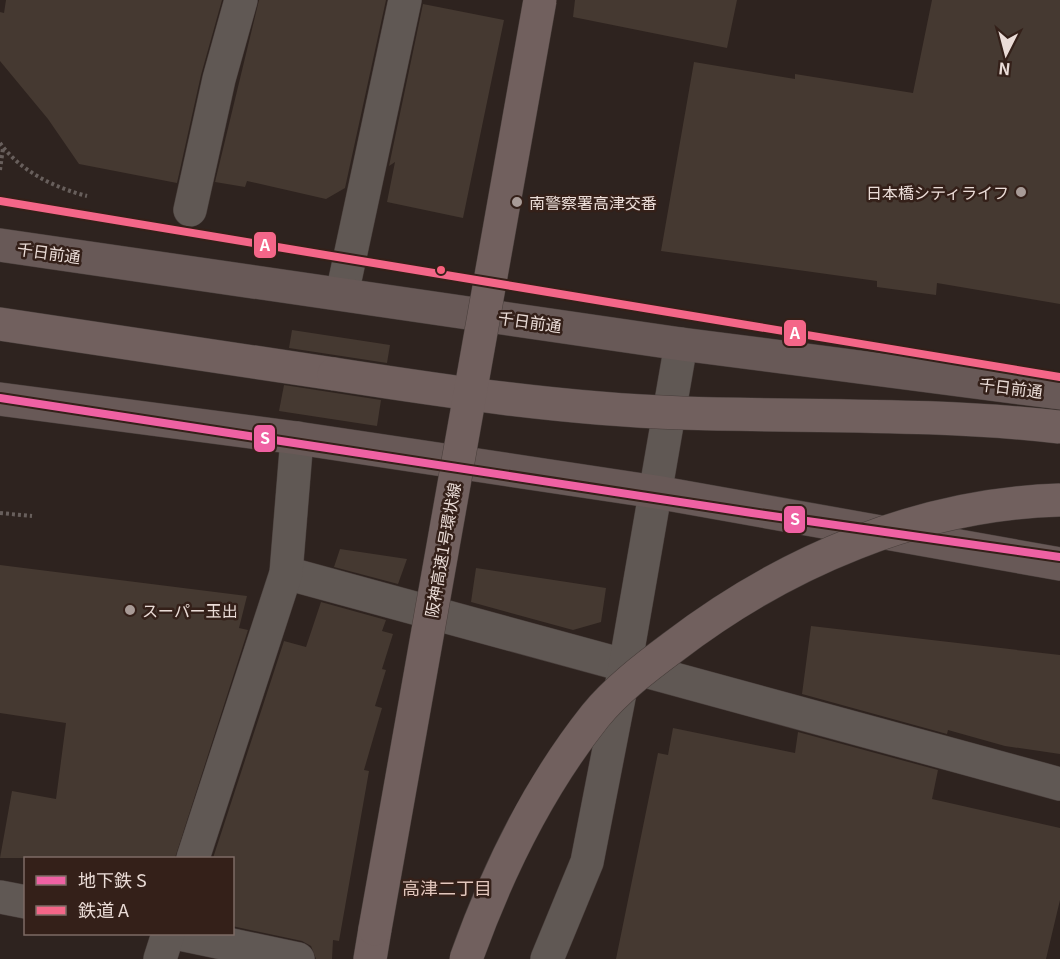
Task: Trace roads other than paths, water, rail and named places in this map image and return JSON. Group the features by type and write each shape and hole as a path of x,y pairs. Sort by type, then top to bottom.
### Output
{"highway":[{"name":"阪神高速1号環状線","path":"370,959 540,0"},
{"path":"0,324 497,399 681,412 908,417 1060,427"},
{"path":"466,959 483,911 514,842 552,773 597,714 649,664 712,617 783,575 858,542 937,515 1012,502 1060,500"}],"main road":[{"name":"千日前通","path":"0,245 681,344 1060,393"},
{"path":"0,399 297,438 656,492 1060,564"}],"street":[{"path":"190,210 219,79 241,0"},
{"path":"342,294 405,0"},
{"path":"548,959 587,862 625,666 681,344"},
{"path":"193,857 286,573 297,438"},
{"path":"286,573 1060,784"},
{"path":"0,897 24,902"},
{"path":"160,959 167,935"},
{"path":"189,935 298,959"}],"metro line":[{"name":"S","path":"0,398 752,513 1060,557"}],"rail line":[{"name":"A","path":"0,201 1060,377"}],"place":[{"name":"日本橋シティライフ","path":"1021,192"},
{"name":"南警察署高津交番","path":"517,202"},
{"name":"スーパー玉出","path":"130,610"}],"district":[{"name":"高津二丁目","path":"447,887"}]}
